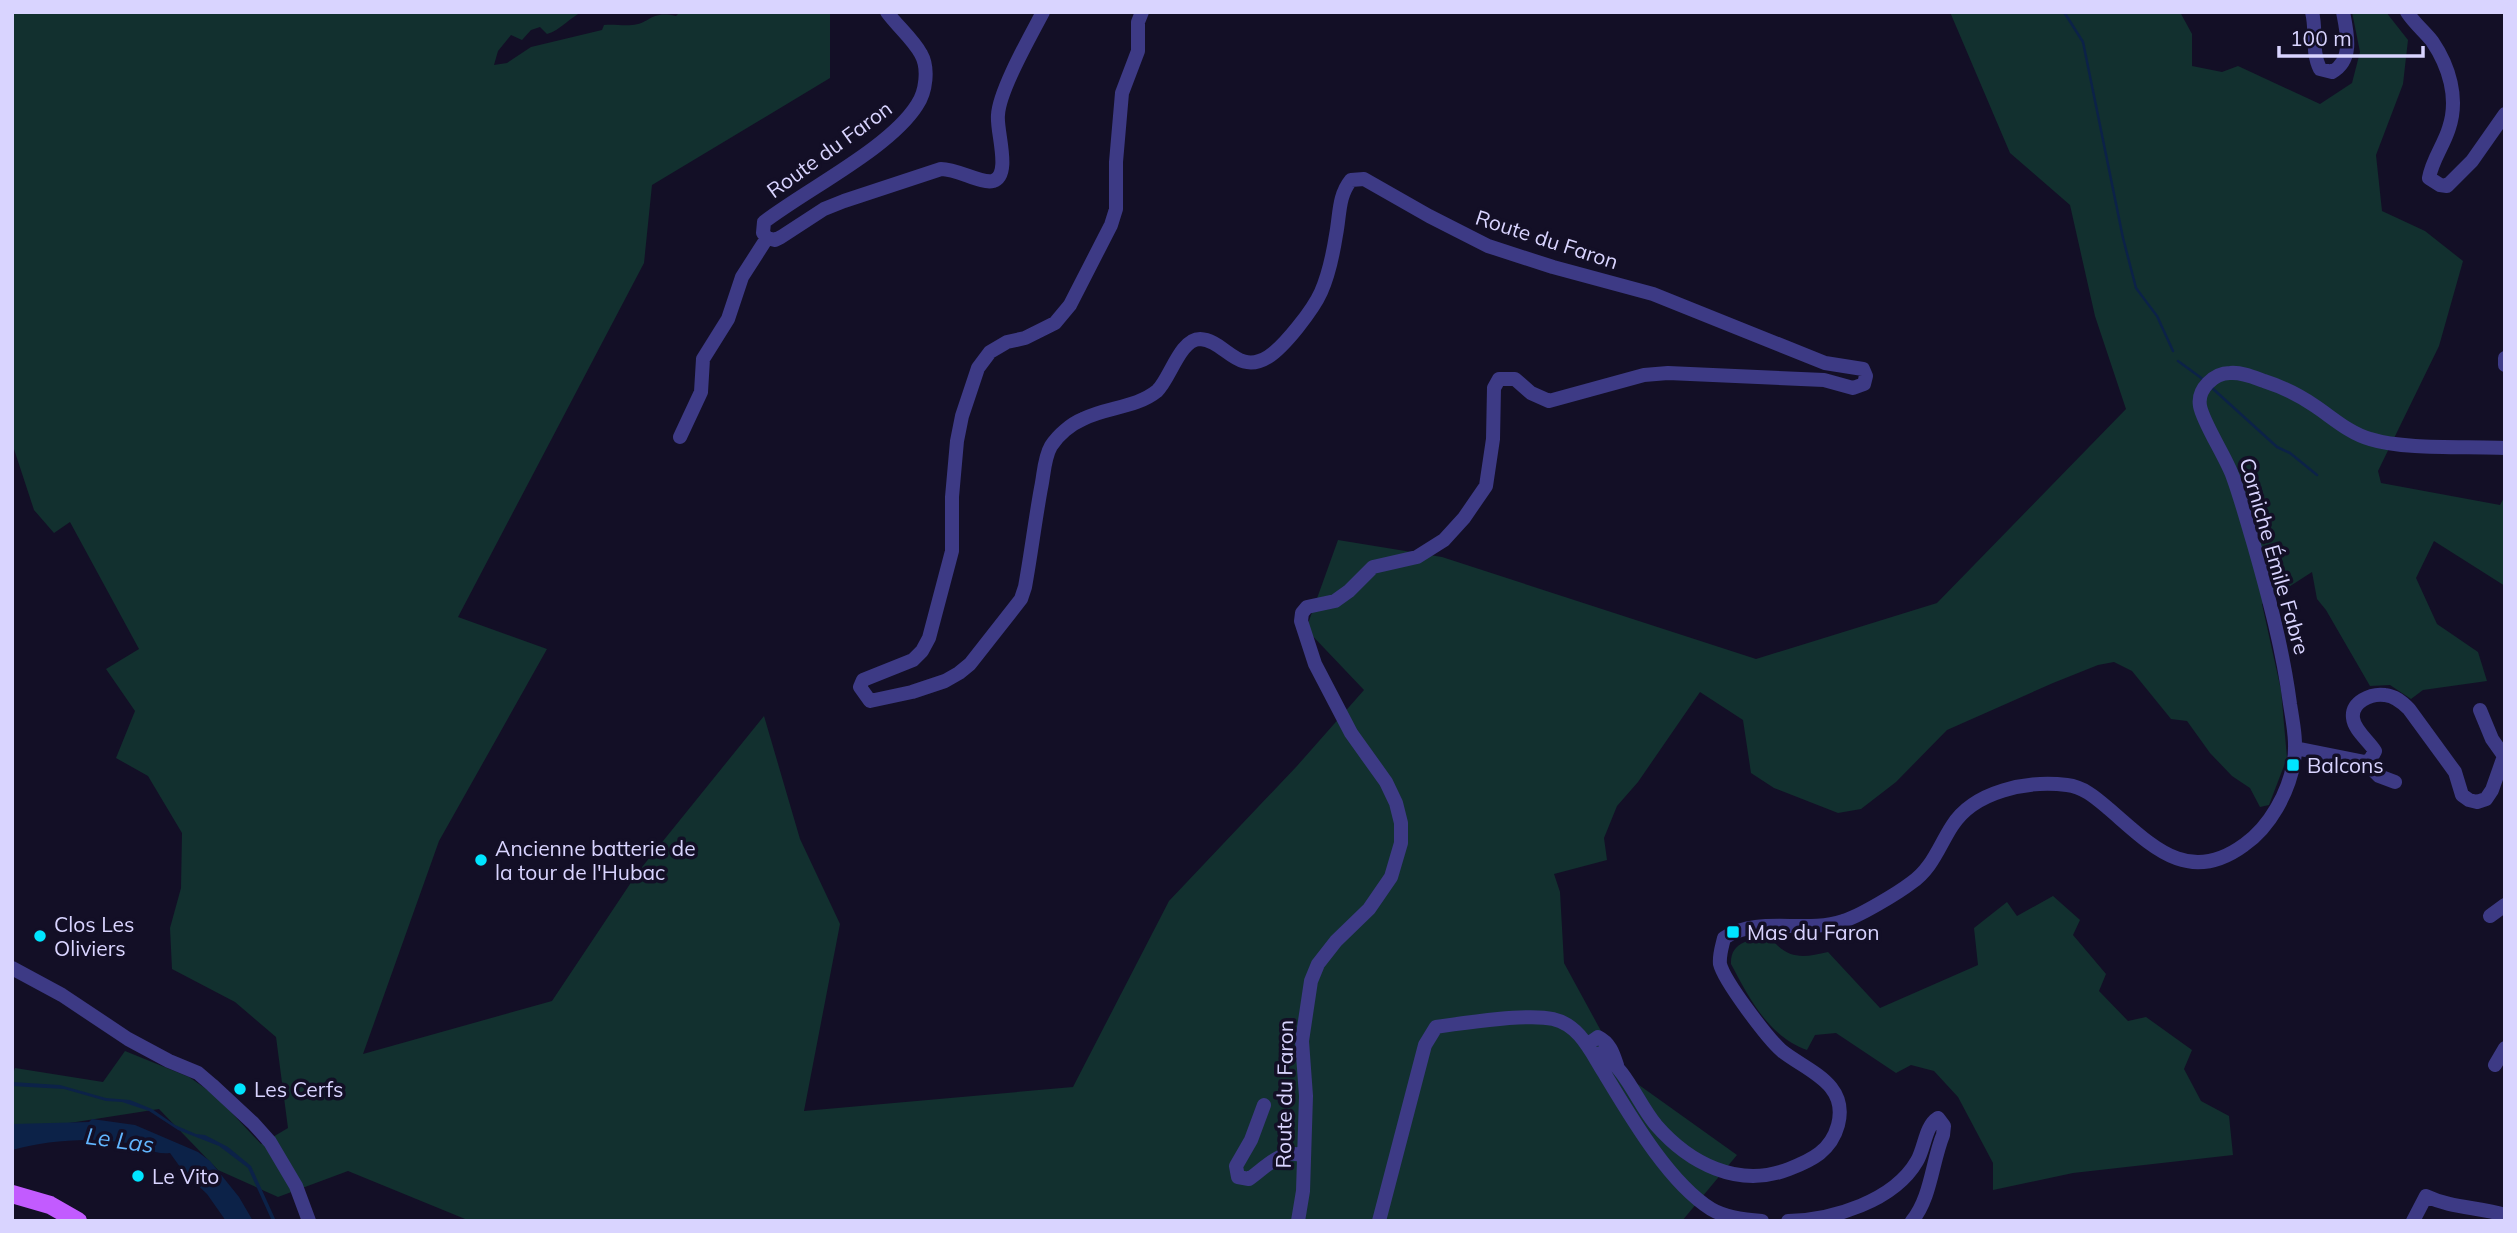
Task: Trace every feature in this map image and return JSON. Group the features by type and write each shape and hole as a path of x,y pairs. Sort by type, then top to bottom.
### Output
{"main road":[{"path":"12,1194 50,1205 78,1221"}],"street":[{"name":"Route du Faron","path":"887,12 921,54 926,79 919,102 910,116 862,156 764,222 763,233 767,238 775,240 807,219 844,201 941,169 954,169 978,179 992,181 999,177 1003,171 1003,155 998,132 998,113 1022,52 1044,12"},
{"name":"Route du Faron","path":"1142,12 1138,22 1138,51 1122,93 1116,162 1116,209 1111,225 1070,306 1055,323 1025,338 1007,342 990,352 978,368 962,416 957,441 952,497 952,551 932,628 922,651 913,660 863,680 860,687 870,701 912,692 959,673 970,664 1021,599 1044,467 1051,446 1072,424 1086,417 1132,404 1159,389 1176,359 1190,343 1200,339 1242,362 1254,362 1267,358 1289,337 1321,293 1333,250 1342,191 1351,180 1364,179 1488,246 1653,294 1825,363 1863,369 1866,376 1864,384 1853,388 1824,380 1668,373 1644,375 1549,401 1531,393 1515,380 1499,379 1494,388 1493,439 1486,486 1464,518 1444,540 1417,557 1373,567 1349,592 1335,601 1307,607 1302,613 1301,621 1315,664 1351,733 1386,782 1396,803 1401,823 1401,843 1391,877 1369,909 1336,941 1318,964 1311,981 1302,1041 1306,1096 1303,1191 1298,1221"},
{"path":"2312,12 2315,59 2320,69 2332,72 2343,64 2347,53 2343,12"},
{"path":"2407,12 2431,40 2451,76 2450,126 2428,178 2447,186 2458,178 2505,114"},
{"path":"680,436 701,392 703,359 728,319 742,276 767,238"},
{"path":"2505,358 2505,365"},
{"name":"Corniche Émile Fabre","path":"1591,1049 1598,1037 1605,1041 1612,1050 1619,1069 1656,1124 1687,1154 1724,1172 1751,1175 1784,1171 1818,1156 1829,1145 1840,1117 1837,1100 1820,1075 1782,1051 1767,1035 1727,979 1720,961 1724,938 1741,929 1815,926 1843,921 1913,883 1930,866 1952,825 1963,811 1978,800 2012,788 2053,784 2080,788 2147,842 2169,856 2194,864 2219,860 2255,837 2278,806 2293,765 2295,748 2284,657 2267,590 2233,477 2199,401 2208,383 2217,376 2236,373 2251,376 2297,395 2367,439 2404,444 2505,448"},
{"path":"2365,762 2370,760 2375,751 2353,723 2352,714 2357,704 2371,695 2386,695 2400,700 2409,709 2455,772 2462,794 2477,802 2486,799 2504,756 2492,739 2480,710"},
{"path":"2295,748 2365,762 2379,776 2395,782"},
{"path":"2490,916 2505,905"},
{"path":"12,968 66,997 128,1039 205,1078 270,1142 294,1182 309,1221"},
{"path":"1379,1221 1424,1045 1436,1027 1526,1017 1550,1018 1570,1027 1591,1049 1637,1126 1666,1167 1698,1198 1711,1209 1727,1216 1762,1221"},
{"path":"2495,1065 2505,1048"},
{"path":"1264,1105 1251,1140 1236,1166 1238,1177 1249,1179 1280,1156 1296,1153 1303,1156"},
{"path":"1788,1221 1819,1217 1857,1207 1889,1192 1908,1175 1918,1160 1930,1125 1938,1118 1944,1126 1942,1135 1926,1193 1912,1221"},
{"path":"2413,1221 2426,1196 2444,1204 2486,1209 2505,1215"}],"green space":[{"path":"12,12 582,12 547,34 540,27 531,30 522,40 511,35 498,51 494,65 507,63 531,47 602,30 604,25 638,24 655,16 676,16 680,12 830,12 830,78 652,185 644,263 458,617 547,649 439,841 363,1054 552,1001 638,872 764,716 800,839 840,924 804,1111 1073,1087 1169,901 1297,766 1364,690 1306,629 1338,540 1442,557 1756,659 1937,603 2126,409 2095,316 2070,205 2010,153 1950,12 2180,12 2192,34 2192,66 2222,72 2238,66 2320,104 2352,83 2360,52 2352,12 2386,12 2408,40 2403,84 2376,155 2382,211 2425,231 2463,261 2439,346 2378,471 2381,483 2500,505 2505,496 2505,586 2434,541 2416,578 2437,624 2478,652 2487,681 2423,690 2411,699 2390,685 2370,686 2317,599 2312,572 2262,604 2281,690 2287,758 2269,805 2260,807 2250,788 2232,776 2210,753 2187,721 2171,719 2132,671 2114,662 2098,665 2053,683 1947,730 1896,782 1861,809 1838,813 1774,788 1751,773 1743,720 1700,692 1638,782 1617,806 1604,838 1607,860 1554,874 1560,892 1564,963 1625,1075 1737,1155 1682,1221 470,1221 348,1171 278,1197 218,1170 159,1109 12,1132 12,1077 15,1068 103,1082 125,1051 189,1077 215,1095 261,1144 288,1128 276,1037 235,1002 172,969 170,928 181,888 182,833 148,776 116,758 135,711 106,669 139,649 70,522 54,533 34,510 12,443"},
{"path":"2053,896 2080,920 2073,935 2106,974 2099,991 2128,1021 2146,1017 2192,1050 2184,1069 2201,1101 2229,1116 2233,1155 2073,1173 1993,1190 1993,1163 1958,1097 1934,1071 1911,1065 1896,1073 1836,1033 1815,1035 1807,1050 1794,1044 1761,1015 1731,964 1734,950 1738,946 1749,940 1770,937 1783,950 1796,955 1828,952 1880,1008 1978,965 1974,928 2007,902 2017,916"}],"water":[{"path":"12,1082 60,1085 106,1098 130,1100 152,1109 175,1125 205,1135 228,1147 251,1166 276,1221 272,1221 248,1168 219,1146 178,1130 149,1111 122,1102 106,1101 64,1089 12,1086"},
{"name":"Le Las","path":"92,1119 135,1125 198,1152 210,1161 239,1197 253,1221 226,1221 207,1194 183,1171 170,1153 99,1140 55,1142 12,1150 12,1124 89,1122"}],"waterway":[{"path":"2064,12 2083,42 2123,238 2136,288 2157,316 2173,351"},
{"path":"2178,361 2204,380"},
{"path":"2211,387 2277,447 2290,453 2317,475"}],"place":[{"name":"Balcons","path":"2293,765"},
{"name":"Ancienne batterie de la tour de l'Hubac","path":"481,860"},
{"name":"Mas du Faron","path":"1733,932"},
{"name":"Clos Les Oliviers","path":"40,936"},
{"name":"Les Cerfs","path":"240,1089"},
{"name":"Le Vito","path":"138,1176"}]}
